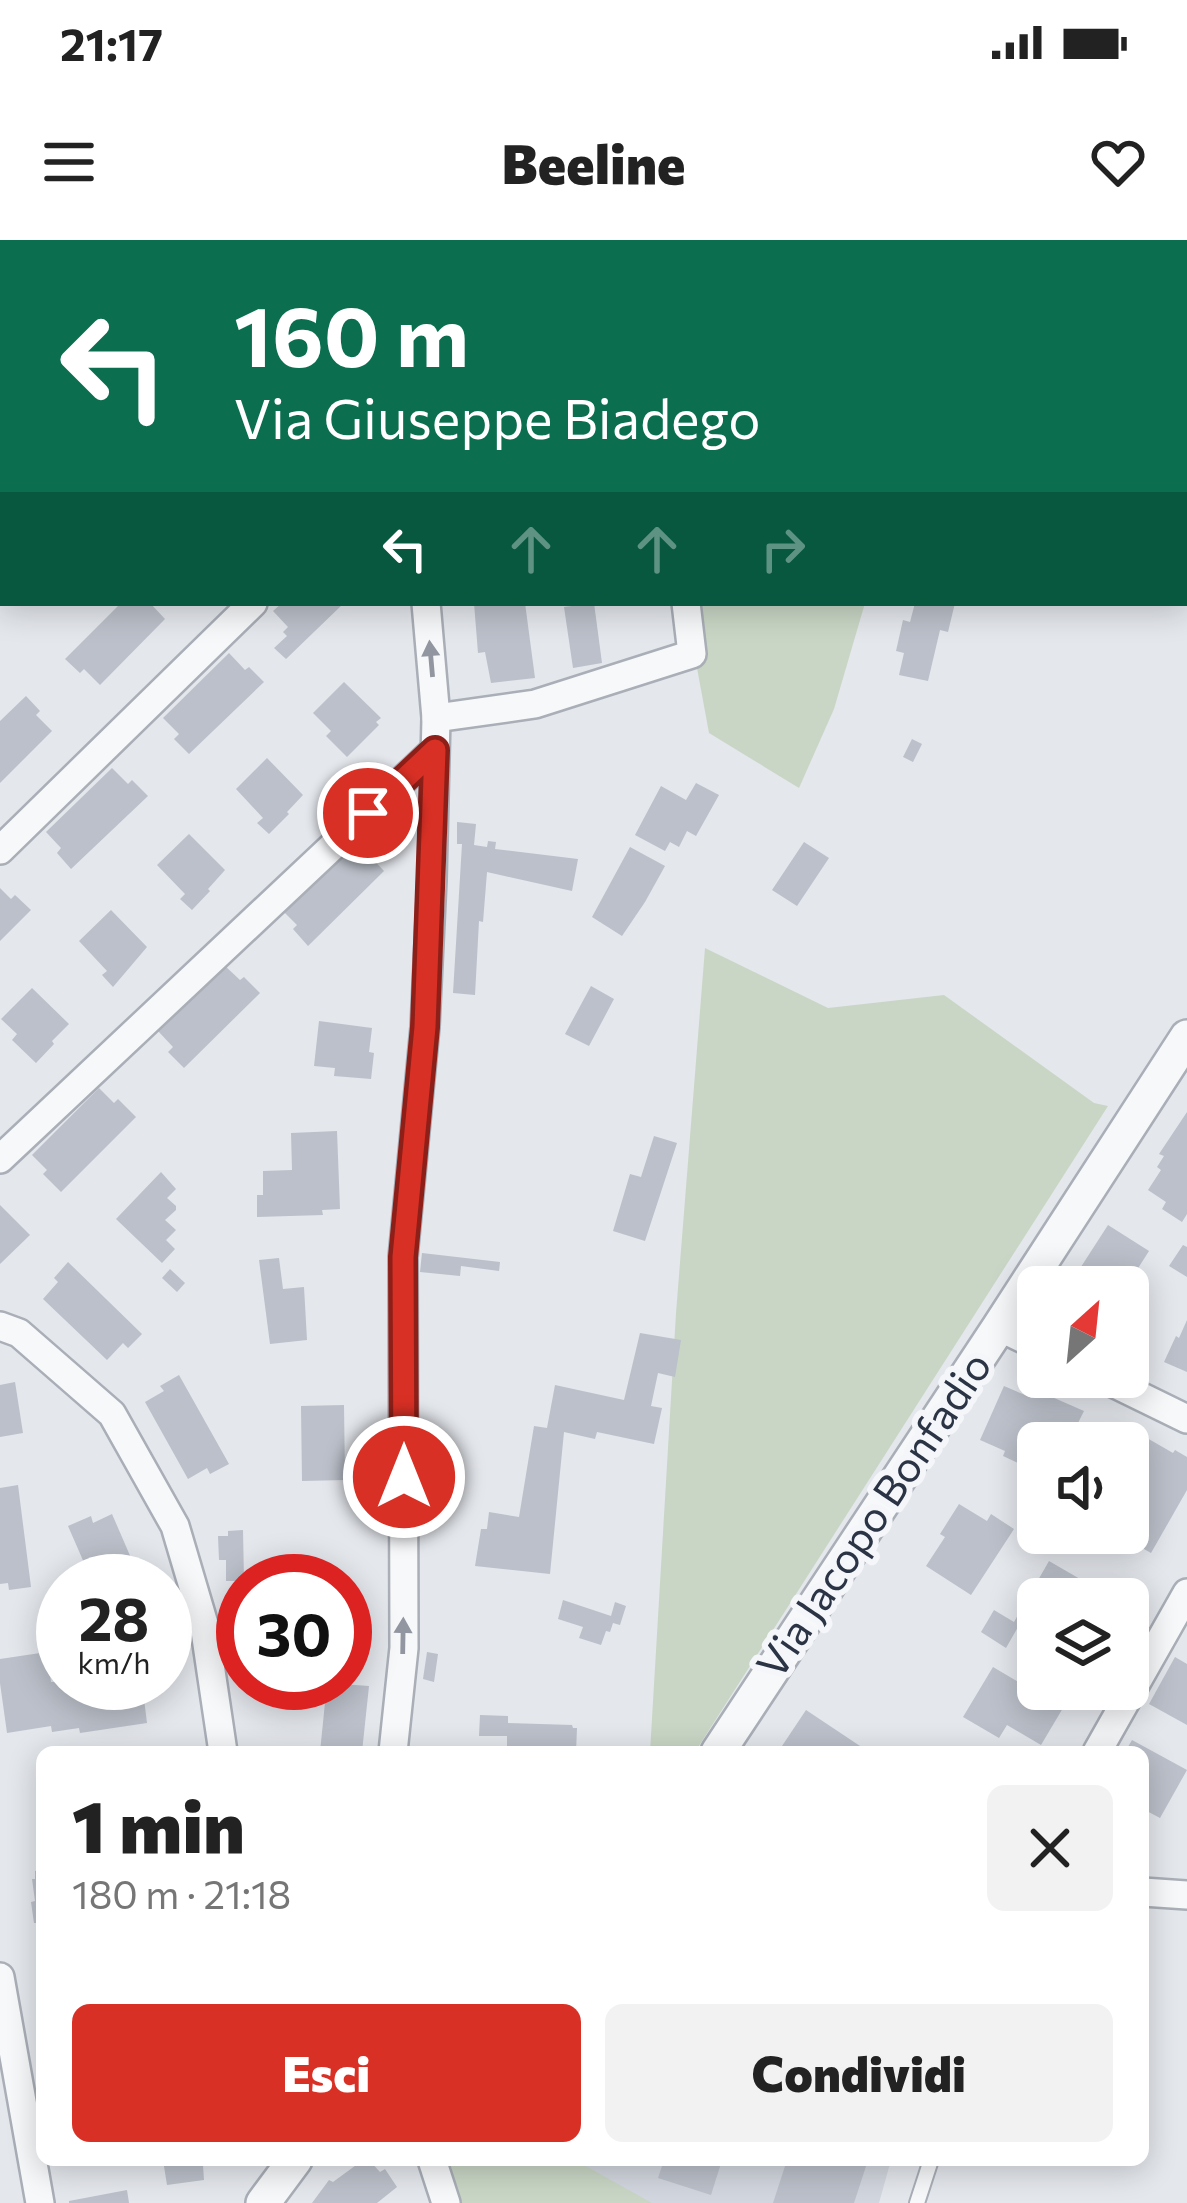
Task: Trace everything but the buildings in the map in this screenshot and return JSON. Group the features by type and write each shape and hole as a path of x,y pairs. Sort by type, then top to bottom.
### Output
{"street":[{"path":"0,850 251,606"},
{"path":"394,1746 404,1648 403,1257 425,1027 436,718 426,606"},
{"path":"436,718 535,704 692,654 686,606"},
{"path":"0,1159 435,750"},
{"name":"Via Jacopo Bonfadio","path":"722,1746 1187,1036"},
{"path":"0,1326 19,1333 112,1414 175,1526 204,1624 222,1746"},
{"path":"999,1328 1017,1336"},
{"path":"1144,1398 1187,1419"},
{"path":"1100,1746 1187,1593"},
{"path":"1149,1892 1187,1894"},
{"path":"0,1977 40,2203"},
{"path":"263,2203 291,2166"},
{"path":"434,2166 446,2203"}],"lane":[{"path":"917,2203 930,2166"}],"shaded area":[{"path":"450,2166 889,2166 879,2203 461,2203"}],"green space":[{"path":"686,606 864,606 834,709 799,788 709,733"},
{"path":"705,948 828,1008 944,995 1094,1103 1108,1106 699,1746 650,1746 676,1313"},
{"path":"450,2166 586,2166 652,2203 461,2203"}],"route":[{"path":"368,813 435,750 425,1027 403,1257 404,1477"}]}
